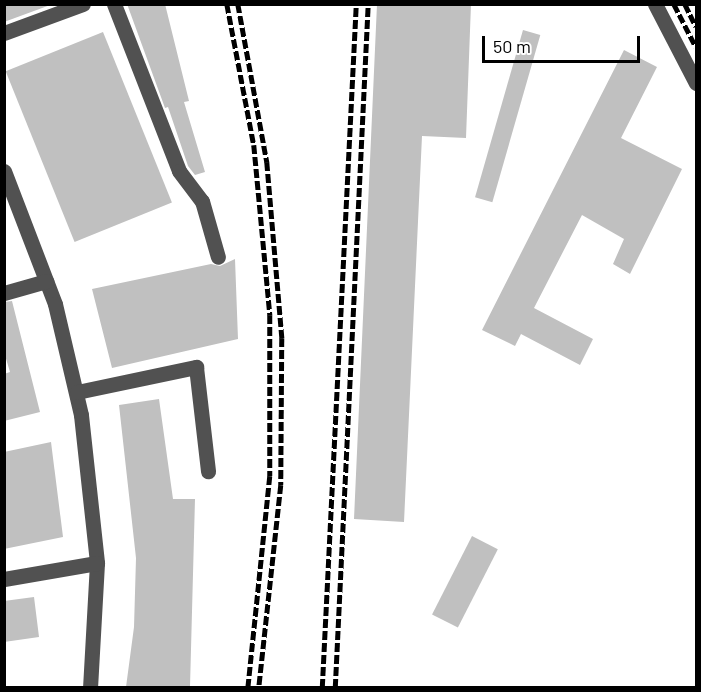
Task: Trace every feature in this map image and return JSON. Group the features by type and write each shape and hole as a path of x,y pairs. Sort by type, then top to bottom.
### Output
{"street":[{"path":"4,33 83,4"},
{"path":"114,4 179,171 202,201 218,257"},
{"path":"655,4 696,83"},
{"path":"4,171 46,281 77,392 97,563 96,629 90,687"},
{"path":"4,292 46,281"},
{"path":"77,392 196,368 208,471"},
{"path":"4,579 97,563"}],"building":[{"path":"4,4 53,4 4,22"},
{"path":"127,4 165,4 189,101 184,102 205,172 195,175 188,166 168,107 165,108"},
{"path":"377,4 471,4 466,138 422,136 404,522 354,519"},
{"path":"523,30 540,35 492,202 475,197"},
{"path":"103,32 172,203 75,242 6,71"},
{"path":"624,50 657,67 621,138 682,169 630,274 613,264 624,239 582,215 534,308 593,339 580,365 521,334 515,346 482,330"},
{"path":"235,259 238,339 112,368 92,289 211,264 220,266"},
{"path":"12,301 40,412 4,421 4,374 10,372 4,352 4,302"},
{"path":"159,399 173,499 195,499 190,687 126,687 134,627 136,558 119,405"},
{"path":"51,442 63,537 4,549 4,452"},
{"path":"472,536 498,549 458,628 432,614"},
{"path":"34,597 39,637 4,642 4,601"}],"railway":[{"path":"227,4 254,145 270,315 270,476 248,688"},
{"path":"238,4 267,162 282,338 281,485 259,688"},
{"path":"322,688 356,4"},
{"path":"335,688 368,4"},
{"path":"674,4 696,47"},
{"path":"685,4 696,27"}]}
